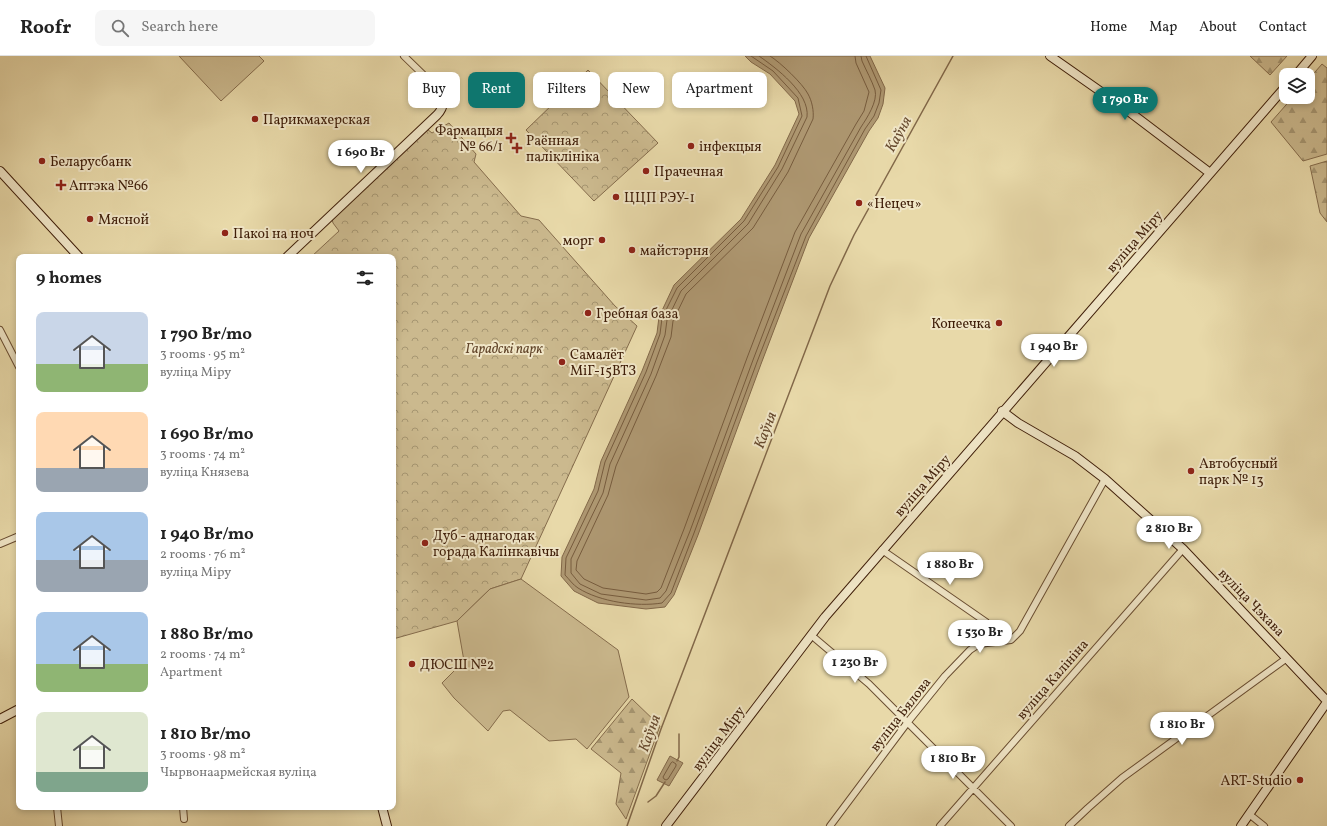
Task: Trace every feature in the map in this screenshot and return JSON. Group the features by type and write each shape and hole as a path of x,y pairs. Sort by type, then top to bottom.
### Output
{"main road":[{"path":"1050,56 1127,110 1210,173"},
{"path":"1302,68 1312,56"},
{"name":"вуліца Міру","path":"666,826 825,617 1279,94"},
{"path":"289,254 437,115 442,108"},
{"path":"0,171 76,254"},
{"name":"вуліца Чэхава","path":"1002,412 1075,456 1105,479 1183,549 1327,701"},
{"path":"1241,826 1327,701"},
{"path":"0,719 16,711"},
{"path":"383,810 387,826"}],"street":[{"path":"404,56 420,72"},
{"path":"0,330 16,362"},
{"name":"вуліца Бялова","path":"830,826 907,723 945,676 970,650 979,644 1012,640 1020,631 1105,479"},
{"path":"0,544 16,537"},
{"name":"вуліца Калініна","path":"940,826 1183,549"},
{"path":"882,550 986,622 997,641"},
{"path":"811,635 869,684 1011,826"},
{"path":"1069,826 1122,778 1287,658"},
{"path":"57,810 59,826"},
{"path":"183,810 184,819"},
{"path":"1249,814 1264,826"}],"green space":[{"path":"179,56 259,56 264,61 221,101"},
{"path":"1250,56 1287,56 1270,75"},
{"path":"1322,64 1327,68 1327,154 1303,161 1271,122 1287,104 1315,104 1315,72"},
{"path":"600,83 608,91 608,108 624,108 658,143 594,201 526,130 549,108 600,108"},
{"name":"Гарадскі парк","path":"449,123 476,154 474,162 521,216 539,220 615,306 637,326 521,579 490,589 457,621 396,638 396,254 314,254 339,231 332,219 427,129 432,133"},
{"path":"1327,161 1327,222 1320,213 1310,166"},
{"path":"521,579 618,650 629,697 587,749 576,739 549,741 510,710 503,711 488,731 454,698 442,683 464,661 457,621 490,589"},
{"path":"632,699 660,726 626,819 616,804 621,773 591,749"}],"water":[{"path":"745,56 870,56 885,88 883,104 878,118 869,131 809,238 698,535 674,595 665,607 646,609 598,603 574,591 561,576 562,557 594,489 601,461 642,371 657,333 659,317 674,285 741,219 775,165 799,114 795,101 770,74 751,62"},
{"path":"670,756 683,763 669,786 657,780"}],"waterway":[{"name":"Каўня","path":"627,826 661,729 830,286 854,235 953,56"},
{"path":"677,761 679,757 679,734"},
{"path":"648,802 656,796 665,782"}],"place":[{"name":"Парикмахерская","path":"255,119"},
{"name":"Фармацыя № 66/1","path":"511,138"},
{"name":"інфекцыя","path":"691,146"},
{"name":"Раённая паліклініка","path":"517,148"},
{"name":"Беларусбанк","path":"42,161"},
{"name":"Прачечная","path":"646,171"},
{"name":"Аптэка №66","path":"61,185"},
{"name":"ЦЦП РЭУ-1","path":"616,197"},
{"name":"«Нецеч»","path":"859,203"},
{"name":"Мясной","path":"90,219"},
{"name":"Пакоі на ноч","path":"225,233"},
{"name":"морг","path":"602,240"},
{"name":"майстэрня","path":"632,250"},
{"name":"Гребная база","path":"588,313"},
{"name":"Копеечка","path":"999,323"},
{"name":"Самалёт МіГ-15ВТЗ","path":"562,362"},
{"name":"Автобусный парк № 13","path":"1191,471"},
{"name":"Дуб - аднагодак горада Калінкавічы","path":"425,543"},
{"name":"ДЮСШ №2","path":"412,664"},
{"name":"ART-Studio","path":"1300,780"}]}
